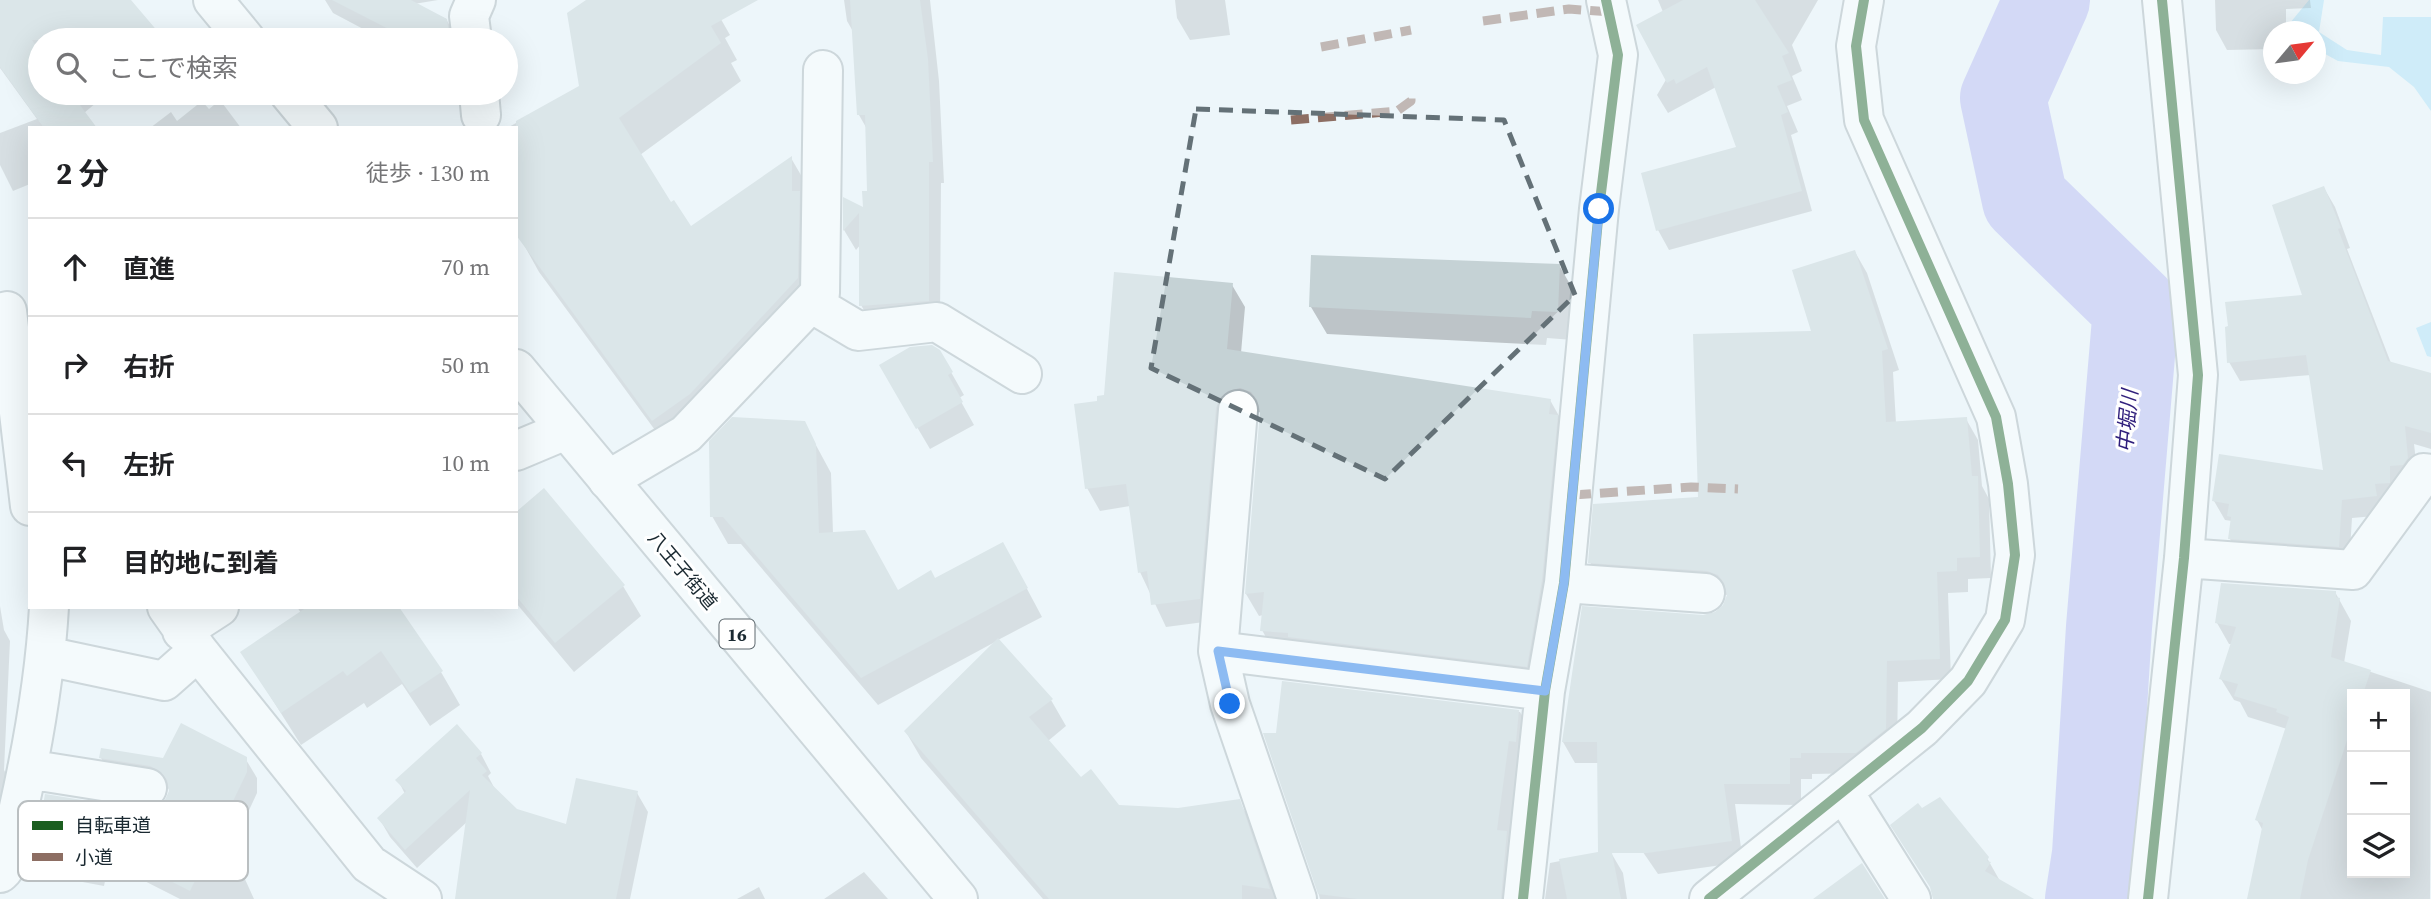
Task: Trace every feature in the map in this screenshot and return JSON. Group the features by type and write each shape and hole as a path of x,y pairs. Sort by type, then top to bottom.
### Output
{"main road":[{"path":"213,0 236,28"},
{"path":"470,28 469,16 476,0"},
{"path":"1709,899 1922,728 1968,681 2006,620 2015,555 2008,484 1996,417 1864,120 1856,46 1864,0"},
{"path":"2148,899 2184,558 2198,375 2162,0"},
{"path":"1522,899 1545,691 1564,583 1599,209 1618,55 1615,4"},
{"path":"608,480 686,434 820,293 823,70"},
{"path":"299,105 316,126"},
{"path":"3,301 28,361"},
{"path":"3,301 28,491"},
{"path":"811,303 858,331 937,322 1022,374"},
{"name":"八王子街道","path":"518,371 958,899"},
{"path":"1238,410 1218,651 1230,704 1297,899"},
{"path":"518,450 566,430"},
{"path":"2184,558 2353,570 2424,473 2431,474"},
{"path":"1564,583 1705,593"},
{"path":"20,801 46,656 49,609"},
{"path":"46,656 164,681 182,630 216,609"},
{"path":"182,630 369,864 422,899"},
{"path":"1218,651 1545,691"},
{"path":"27,769 147,788"},
{"path":"1843,791 1911,899"},
{"path":"0,873 4,869 18,808"}],"highlighted area":[{"path":"1196,109 1504,120 1575,295 1385,479 1151,368"}],"shaded area":[{"path":"2309,0 2324,0 2321,21 2292,21"},
{"path":"2383,17 2431,17 2431,111 2414,87 2389,67 2338,61 2326,54 2326,36 2347,50 2381,55"},
{"path":"2431,322 2431,357 2427,356 2416,328"}],"building":[{"path":"0,0 131,0 155,28 28,28 28,105 80,105 96,126 43,126 0,67"},
{"path":"332,0 411,0 447,19 448,28 387,28"},
{"path":"586,0 758,0 711,26 721,43 619,118 671,202 674,200 691,226 792,156 792,191 800,191 798,278 690,394 652,421 518,238 516,121 579,86 567,13"},
{"path":"850,0 920,0 928,59 933,162 929,162 929,301 859,306 859,213 843,231 843,197 863,207 862,191 867,191 865,115 857,115"},
{"path":"1683,0 1755,0 1789,53 1782,56 1792,80 1777,86 1788,112 1781,115 1802,191 1656,231 1641,173 1736,147 1707,67 1676,84 1674,79 1667,83 1636,25"},
{"path":"2324,186 2388,361 2431,373 2431,433 2405,426 2408,458 2403,465 2390,466 2390,483 2375,484 2377,496 2342,500 2339,547 2228,539 2231,517 2227,516 2229,504 2212,501 2219,454 2323,470 2306,355 2227,363 2225,327 2228,326 2225,302 2302,295 2272,205"},
{"path":"1855,250 1888,349 1882,351 1886,422 1967,417 1972,476 1978,476 1980,557 1957,558 1957,571 1937,572 1940,659 1887,661 1886,729 1856,753 1801,753 1801,758 1790,758 1790,784 1724,784 1732,841 1647,853 1612,853 1621,899 1567,899 1559,859 1598,852 1597,742 1562,742 1582,606 1703,615 1715,612 1723,605 1727,595 1724,583 1718,575 1707,571 1588,563 1593,504 1698,497 1693,334 1811,331 1792,270"},
{"path":"1311,255 1560,264 1558,312 1532,311 1531,318 1309,307"},
{"path":"1114,272 1233,283 1227,349 1551,399 1549,414 1558,415 1542,580 1527,667 1288,637 1288,633 1260,631 1264,592 1245,594 1260,411 1251,392 1240,388 1228,391 1220,398 1216,408 1200,599 1151,605 1147,571 1138,573 1126,484 1085,489 1074,404 1097,401 1097,396 1104,395"},
{"path":"932,345 940,350 953,372 948,375 963,402 916,429 879,365 910,347"},
{"path":"732,417 805,421 816,444 819,533 865,530 898,590 931,570 935,578 1003,542 1028,588 861,678 723,517 710,517 709,441"},
{"path":"544,488 625,585 555,643 518,598 518,510"},
{"path":"2221,583 2336,591 2336,597 2340,598 2331,657 2371,670 2365,689 2347,689 2347,740 2308,860 2300,899 2247,899 2263,823 2255,820 2289,717 2276,712 2277,709 2234,696 2238,684 2219,679 2236,627 2215,623"},
{"path":"304,609 400,609 443,671 410,693 381,651 347,676 343,671 281,713 240,652"},
{"path":"998,638 1053,699 1029,717 1081,777 1091,769 1119,805 1178,808 1240,799 1270,889 1242,885 1242,899 1049,899 904,731"},
{"path":"1282,681 1519,710 1516,742 1509,741 1497,830 1507,831 1501,899 1357,899 1318,894 1263,733 1276,733"},
{"path":"181,723 247,757 247,772 233,801 164,801 169,791 167,780 161,772 150,766 99,758 101,748 163,758"},
{"path":"457,724 482,753 476,758 487,771 482,775 517,809 566,824 576,778 638,791 616,899 455,899 470,790 405,850 377,818 406,791 395,780"},
{"path":"45,794 88,801 44,801"},
{"path":"1940,797 1989,857 1987,861 1991,862 1985,871 2034,899 1933,899 1930,887 1890,825 1918,803 1922,808"},
{"path":"1862,863 1885,899 1813,899"},
{"path":"170,881 195,881 190,891"}],"waterway":[{"name":"中堀川","path":"2047,0 2003,98 2025,200 2136,308 2109,627 2095,854 2088,899"}],"marked path":[{"path":"1483,21 1569,9 1610,12"},
{"path":"1321,47 1411,30"},
{"path":"1291,120 1397,111 1411,101 1411,91"},
{"path":"1573,495 1691,487 1738,489"}],"cycle path":[{"path":"1523,899 1545,691 1564,583 1599,209 1618,55 1606,0"},
{"path":"1709,899 1922,728 1968,681 2005,620 2015,555 2008,484 1996,417 1864,120 1856,46 1864,0"},
{"path":"2148,899 2184,558 2198,375 2162,0"}],"route":[{"path":"1230,704 1218,651 1545,691 1564,583 1599,209"}]}
